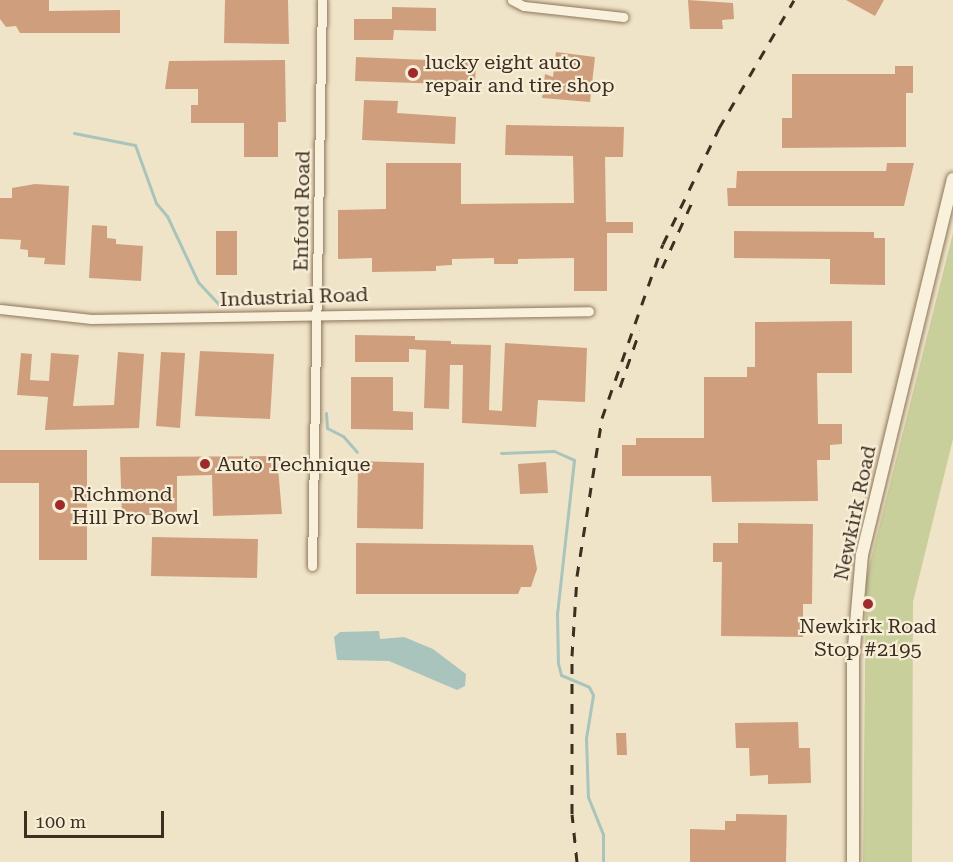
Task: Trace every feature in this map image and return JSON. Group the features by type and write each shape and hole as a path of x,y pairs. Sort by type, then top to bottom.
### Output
{"street":[{"name":"Enford Road","path":"312,566 319,315 322,0"},
{"path":"512,0 524,6 623,17"},
{"name":"Newkirk Road","path":"853,862 853,659 862,555 949,213 953,179"},
{"name":"Industrial Road","path":"0,309 91,319 589,310"}],"green space":[{"path":"953,233 953,439 913,602 912,862 863,862 866,579"}],"water":[{"path":"379,631 380,639 404,637 433,649 466,674 465,686 457,690 389,661 337,660 334,637 340,632"}],"building":[{"path":"0,0 49,0 49,11 120,10 120,33 20,33 16,26 6,27 0,19"},
{"path":"225,0 288,0 289,44 224,43"},
{"path":"688,0 733,3 734,19 722,20 723,29 690,29"},
{"path":"846,0 884,0 875,16"},
{"path":"392,7 436,8 436,31 394,30 393,40 354,40 354,19 392,19"},
{"path":"556,52 595,57 590,102 542,98 545,74 553,77"},
{"path":"356,57 476,62 475,85 355,81"},
{"path":"285,60 286,122 278,122 278,157 244,157 244,123 191,123 191,105 198,105 198,89 165,89 169,61"},
{"path":"895,66 913,66 913,93 906,93 906,147 782,148 782,118 792,118 792,74 895,74"},
{"path":"364,100 398,101 397,113 456,117 455,144 362,140"},
{"path":"506,125 624,127 623,157 605,157 606,222 633,222 633,233 607,233 607,291 574,291 574,258 518,259 518,264 494,264 494,258 452,259 452,265 436,266 436,271 372,272 372,258 338,259 338,210 386,209 386,163 461,163 461,204 574,203 573,156 505,155"},
{"path":"887,163 914,163 904,206 728,206 727,188 736,188 737,171 886,171"},
{"path":"35,184 69,186 65,265 44,264 45,258 28,257 28,250 20,249 21,240 0,239 0,198 12,198 12,188"},
{"path":"92,225 107,226 107,238 116,239 116,244 143,246 141,281 89,278"},
{"path":"216,231 237,231 237,275 216,275"},
{"path":"734,231 874,232 874,238 885,238 885,285 830,284 830,259 734,258"},
{"path":"852,321 852,373 817,373 818,424 842,424 842,444 830,445 830,460 817,460 818,501 712,502 711,476 622,476 622,445 636,445 636,438 704,438 704,377 747,377 747,367 755,367 755,322"},
{"path":"355,335 415,336 415,340 491,345 489,410 502,411 505,343 587,348 585,402 538,400 536,427 462,423 463,365 450,365 449,409 424,408 426,350 409,349 409,362 355,362"},
{"path":"200,351 274,354 270,419 195,416"},
{"path":"118,352 144,354 139,428 45,430 48,397 17,395 21,353 32,354 30,380 49,381 51,353 79,355 73,406 114,405"},
{"path":"161,352 185,353 180,428 156,426"},
{"path":"351,377 393,377 393,411 413,412 413,430 351,429"},
{"path":"0,450 87,450 87,560 39,560 39,483 0,483"},
{"path":"277,456 282,514 213,516 212,475 177,476 177,515 122,515 120,457"},
{"path":"358,461 424,463 423,529 357,528"},
{"path":"546,462 548,493 520,494 518,464"},
{"path":"738,523 813,524 812,604 803,604 803,637 721,636 722,562 713,562 713,543 738,543"},
{"path":"152,537 258,539 257,578 151,576"},
{"path":"356,543 533,545 537,569 531,587 521,587 518,594 356,594"},
{"path":"798,722 799,748 810,748 811,783 768,784 768,775 750,776 749,748 736,748 735,723"},
{"path":"616,733 626,733 627,755 617,755"},
{"path":"736,814 787,815 786,862 690,862 690,829 725,830 725,821 736,821"}],"waterway":[{"path":"74,133 135,145 156,203 167,216 198,282 220,306"},
{"path":"326,413 327,428 343,436 357,452"},
{"path":"501,453 554,451 574,460 557,613 558,663 561,675 589,687 593,695 586,738 588,797 603,834 603,862"}],"railway":[{"path":"577,862 572,814 572,656 577,576 602,418 663,244 719,128 794,0"},
{"path":"662,268 693,200"},
{"path":"620,387 640,330"}],"place":[{"name":"lucky eight auto repair and tire shop","path":"413,73"},
{"name":"Auto Technique","path":"205,464"},
{"name":"Richmond Hill Pro Bowl","path":"60,505"},
{"name":"Newkirk Road Stop #2195","path":"868,604"}]}
